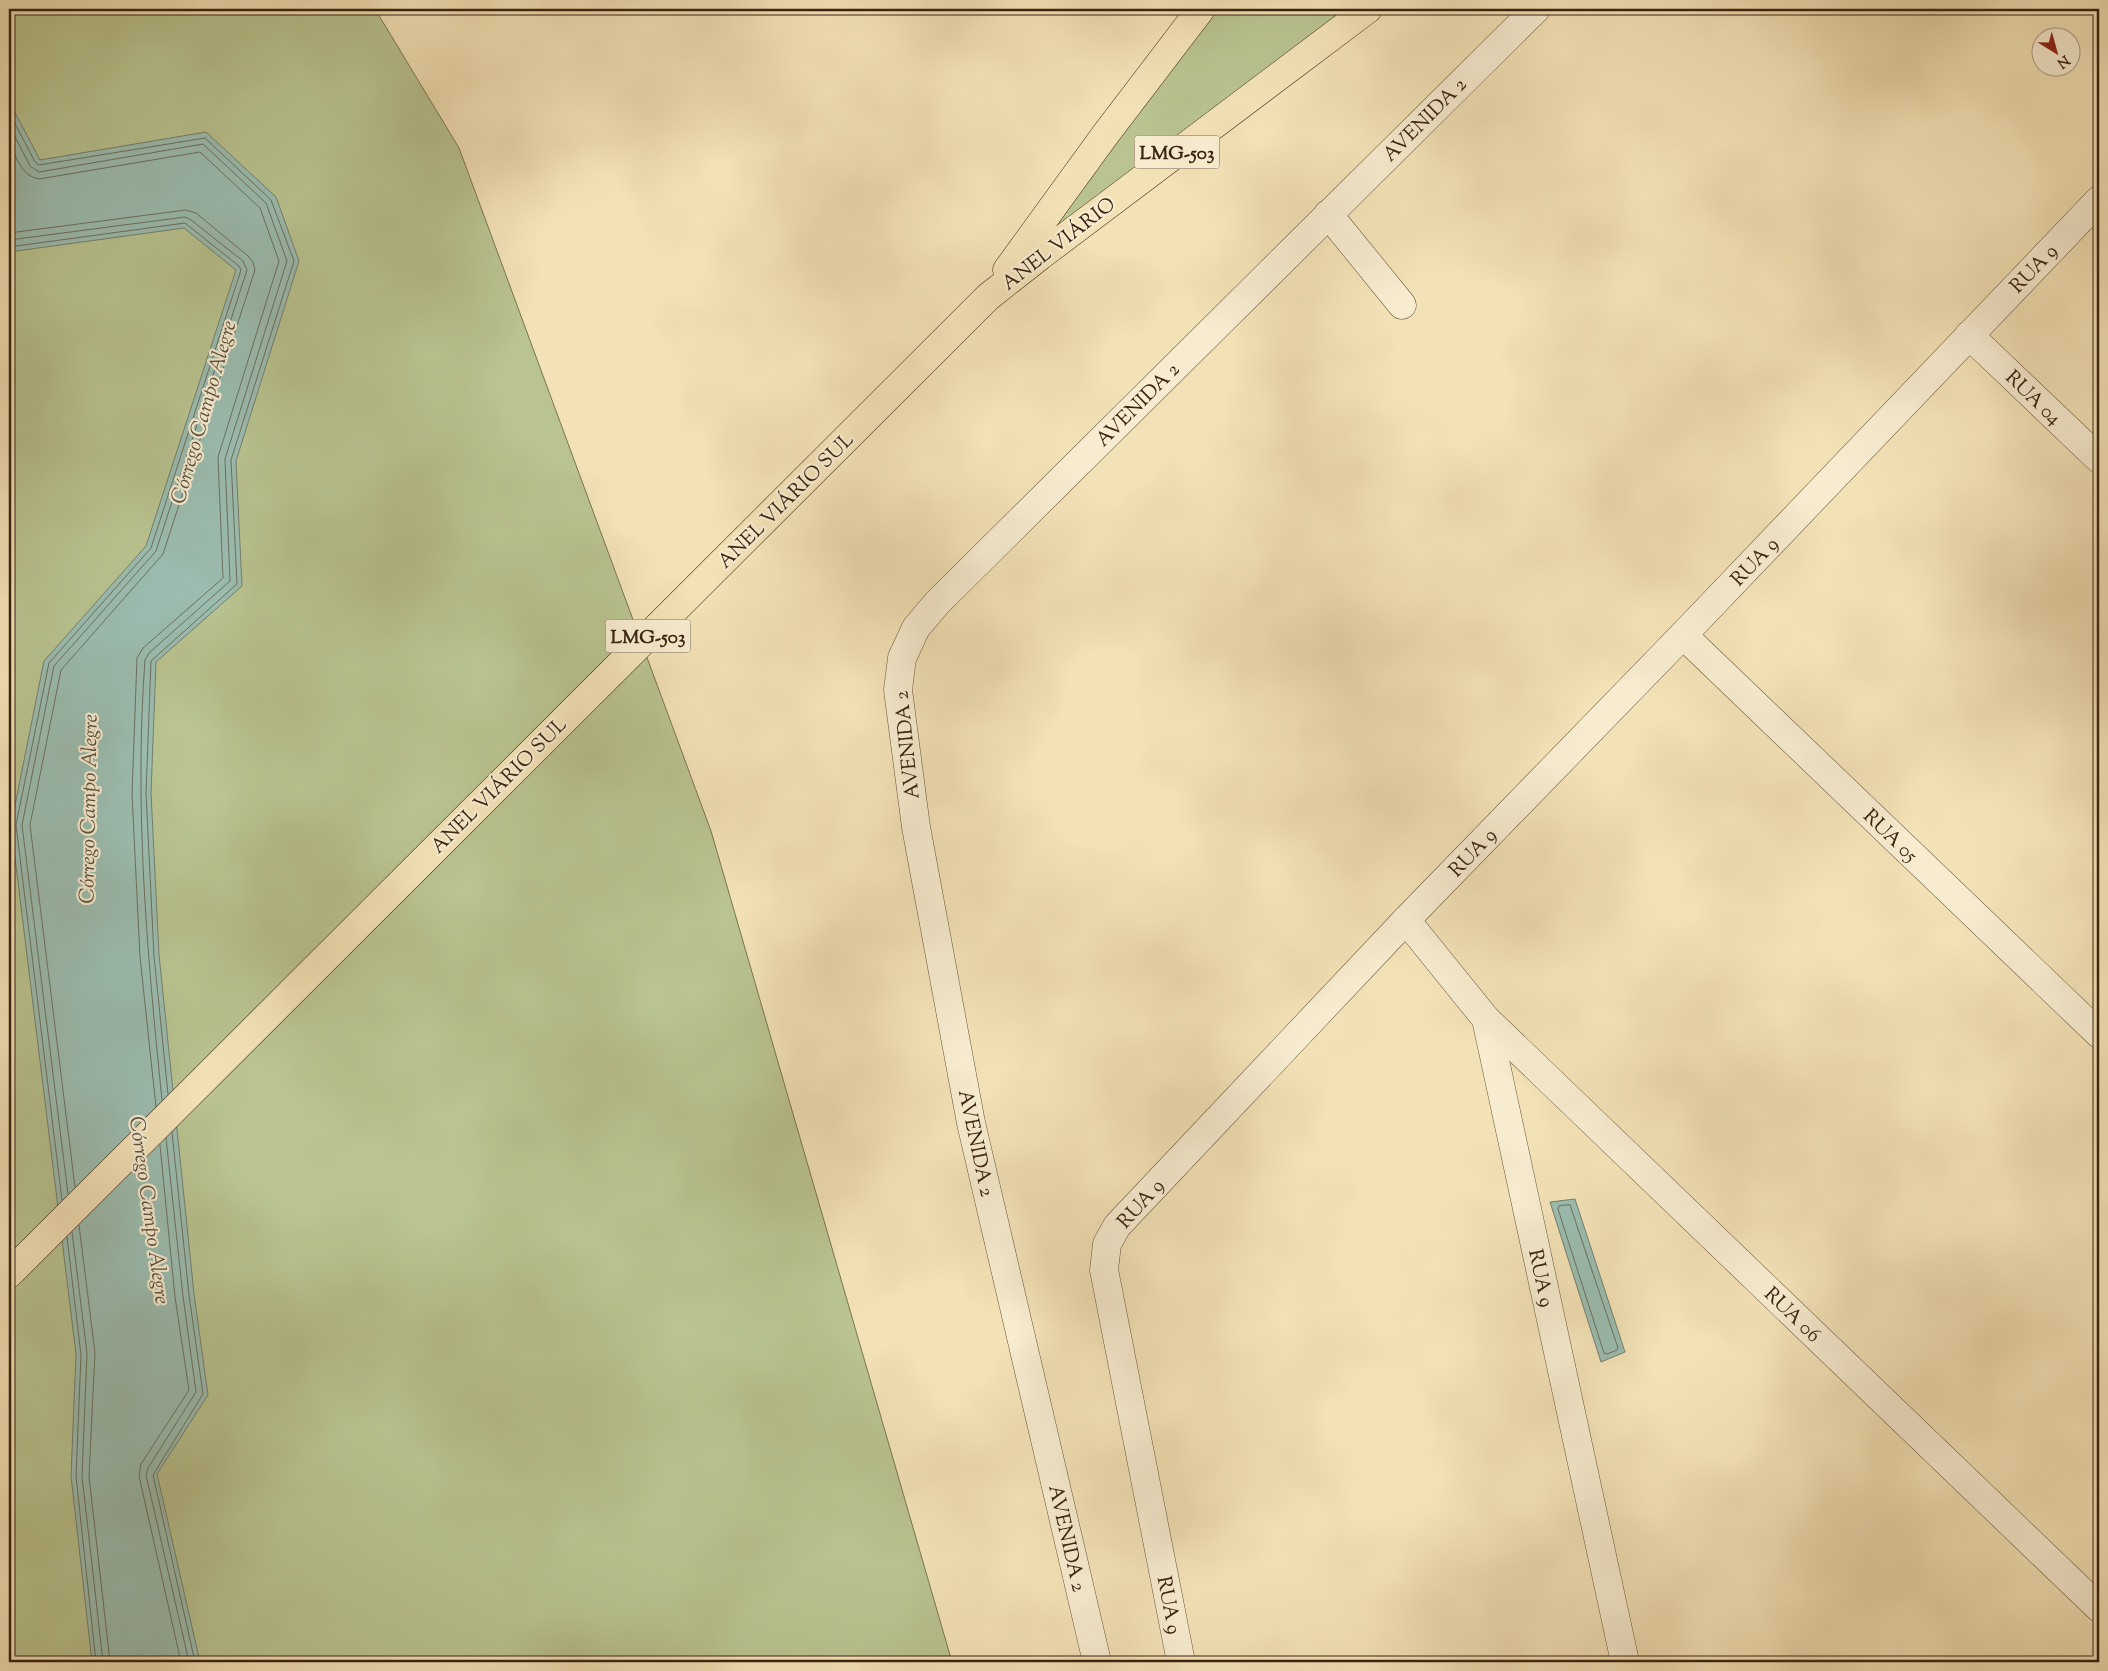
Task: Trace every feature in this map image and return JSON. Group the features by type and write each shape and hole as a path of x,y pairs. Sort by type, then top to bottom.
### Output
{"main road":[{"name":"ANEL VIÁRIO","path":"988,298 1047,214 1201,9"},
{"name":"ANEL VIÁRIO","path":"988,298 1040,256 1368,9"},
{"name":"ANEL VIÁRIO SUL","path":"11,1272 988,298"}],"street":[{"name":"AVENIDA 2","path":"1097,1662 970,1114 916,827 898,690 902,658 916,628 937,603 1536,9"},
{"name":"RUA 9","path":"1181,1662 1104,1270 1108,1244 1117,1226 1406,920 1683,635 2099,200"},
{"path":"1328,214 1402,305"},
{"name":"RUA 04","path":"1969,335 2099,459"},
{"name":"RUA 05","path":"1683,635 2099,1034"},
{"name":"RUA 9","path":"1406,920 1486,1020 1625,1662"},
{"name":"RUA 06","path":"1486,1020 2099,1608"}],"green space":[{"path":"9,9 375,9 459,148 711,831 952,1662 9,1662"},
{"path":"1201,9 1368,9 1040,256 1041,221"}],"water":[{"name":"Córrego Campo Alegre","path":"9,101 40,160 206,132 276,197 299,261 236,461 242,586 156,662 151,793 159,955 194,1294 208,1395 157,1474 200,1662 92,1662 71,1476 76,1354 11,825 44,661 146,546 236,270 184,228 9,252"},
{"path":"1575,1199 1625,1352 1601,1362 1550,1202"}]}
